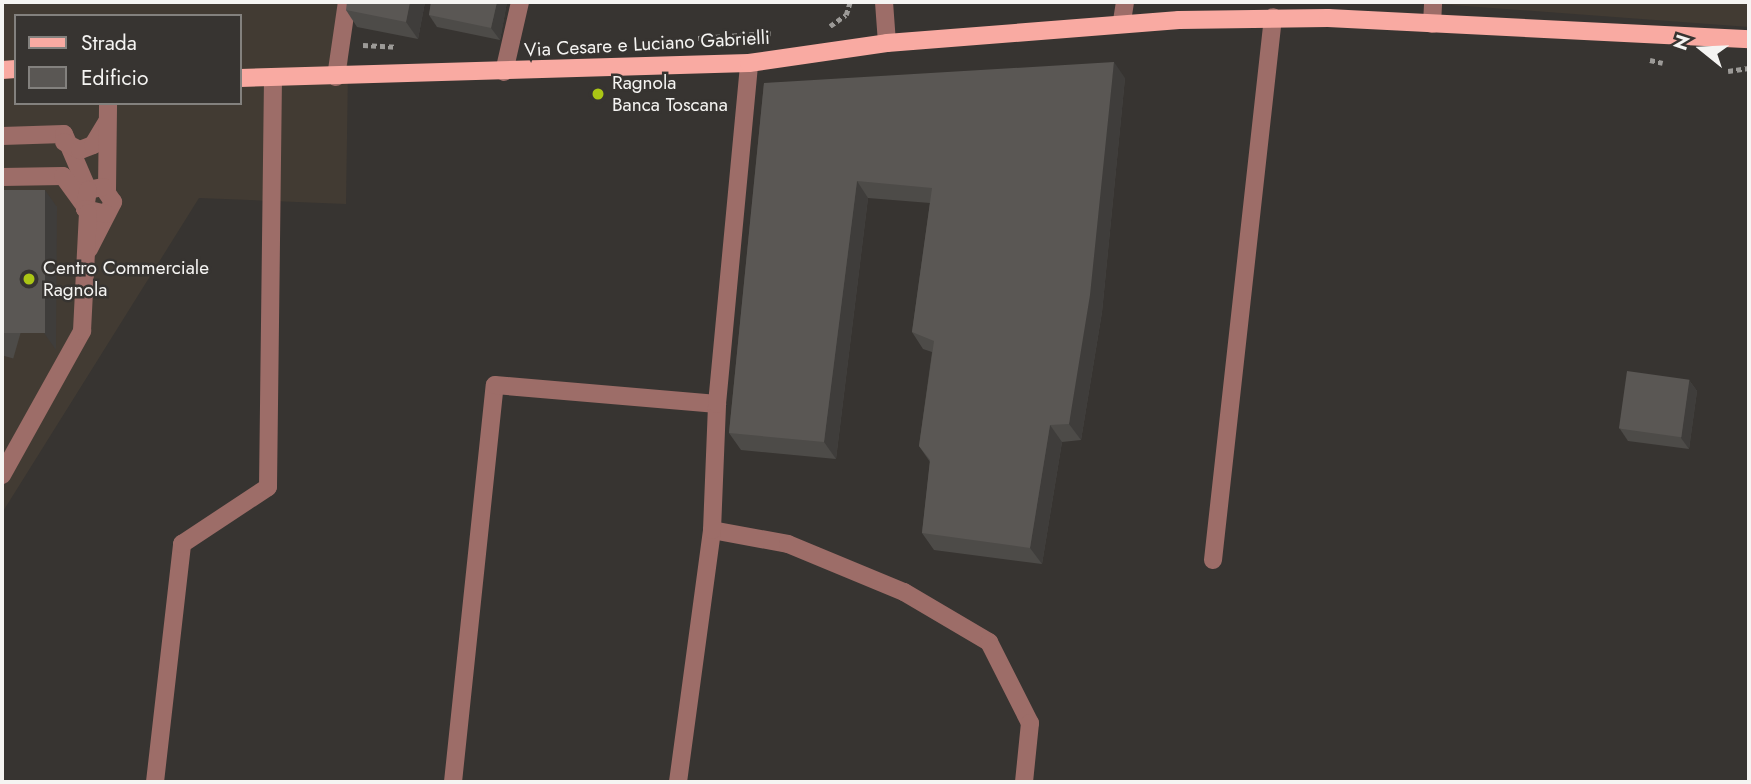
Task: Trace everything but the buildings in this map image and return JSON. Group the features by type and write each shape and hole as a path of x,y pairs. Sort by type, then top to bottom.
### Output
{"main road":[{"name":"Via Cesare e Luciano Gabrielli","path":"242,78 273,80 749,63 887,43 1122,21 1273,17 1749,39"}],"street":[{"path":"336,77 347,2"},
{"path":"504,72 520,2"},
{"path":"884,2 887,43"},
{"path":"1122,21 1125,2"},
{"path":"1432,24 1433,2"},
{"path":"1213,560 1273,17"},
{"path":"678,782 712,530 717,404 749,63"},
{"path":"155,782 182,544 268,487 273,80"},
{"path":"64,142 80,150 93,145 108,112"},
{"path":"2,475 82,331 86,256 94,200 107,164 108,112"},
{"path":"2,136 64,134 64,142 94,200"},
{"path":"2,177 63,176 94,200"},
{"path":"453,782 495,385 717,404"},
{"path":"712,530 788,544 904,592 989,642 1030,723 1024,782"}],"path":[{"path":"824,29 846,15 850,2"},
{"path":"691,38 785,32"},
{"path":"358,44 413,48"},
{"path":"1728,71 1749,68"}],"shaded area":[{"path":"2,2 349,2 346,204 199,198 2,513"},
{"path":"1411,2 1749,2 1749,27"}],"place":[{"name":"Ragnola Banca Toscana","path":"598,94"},
{"name":"Centro Commerciale Ragnola","path":"29,279"}]}
